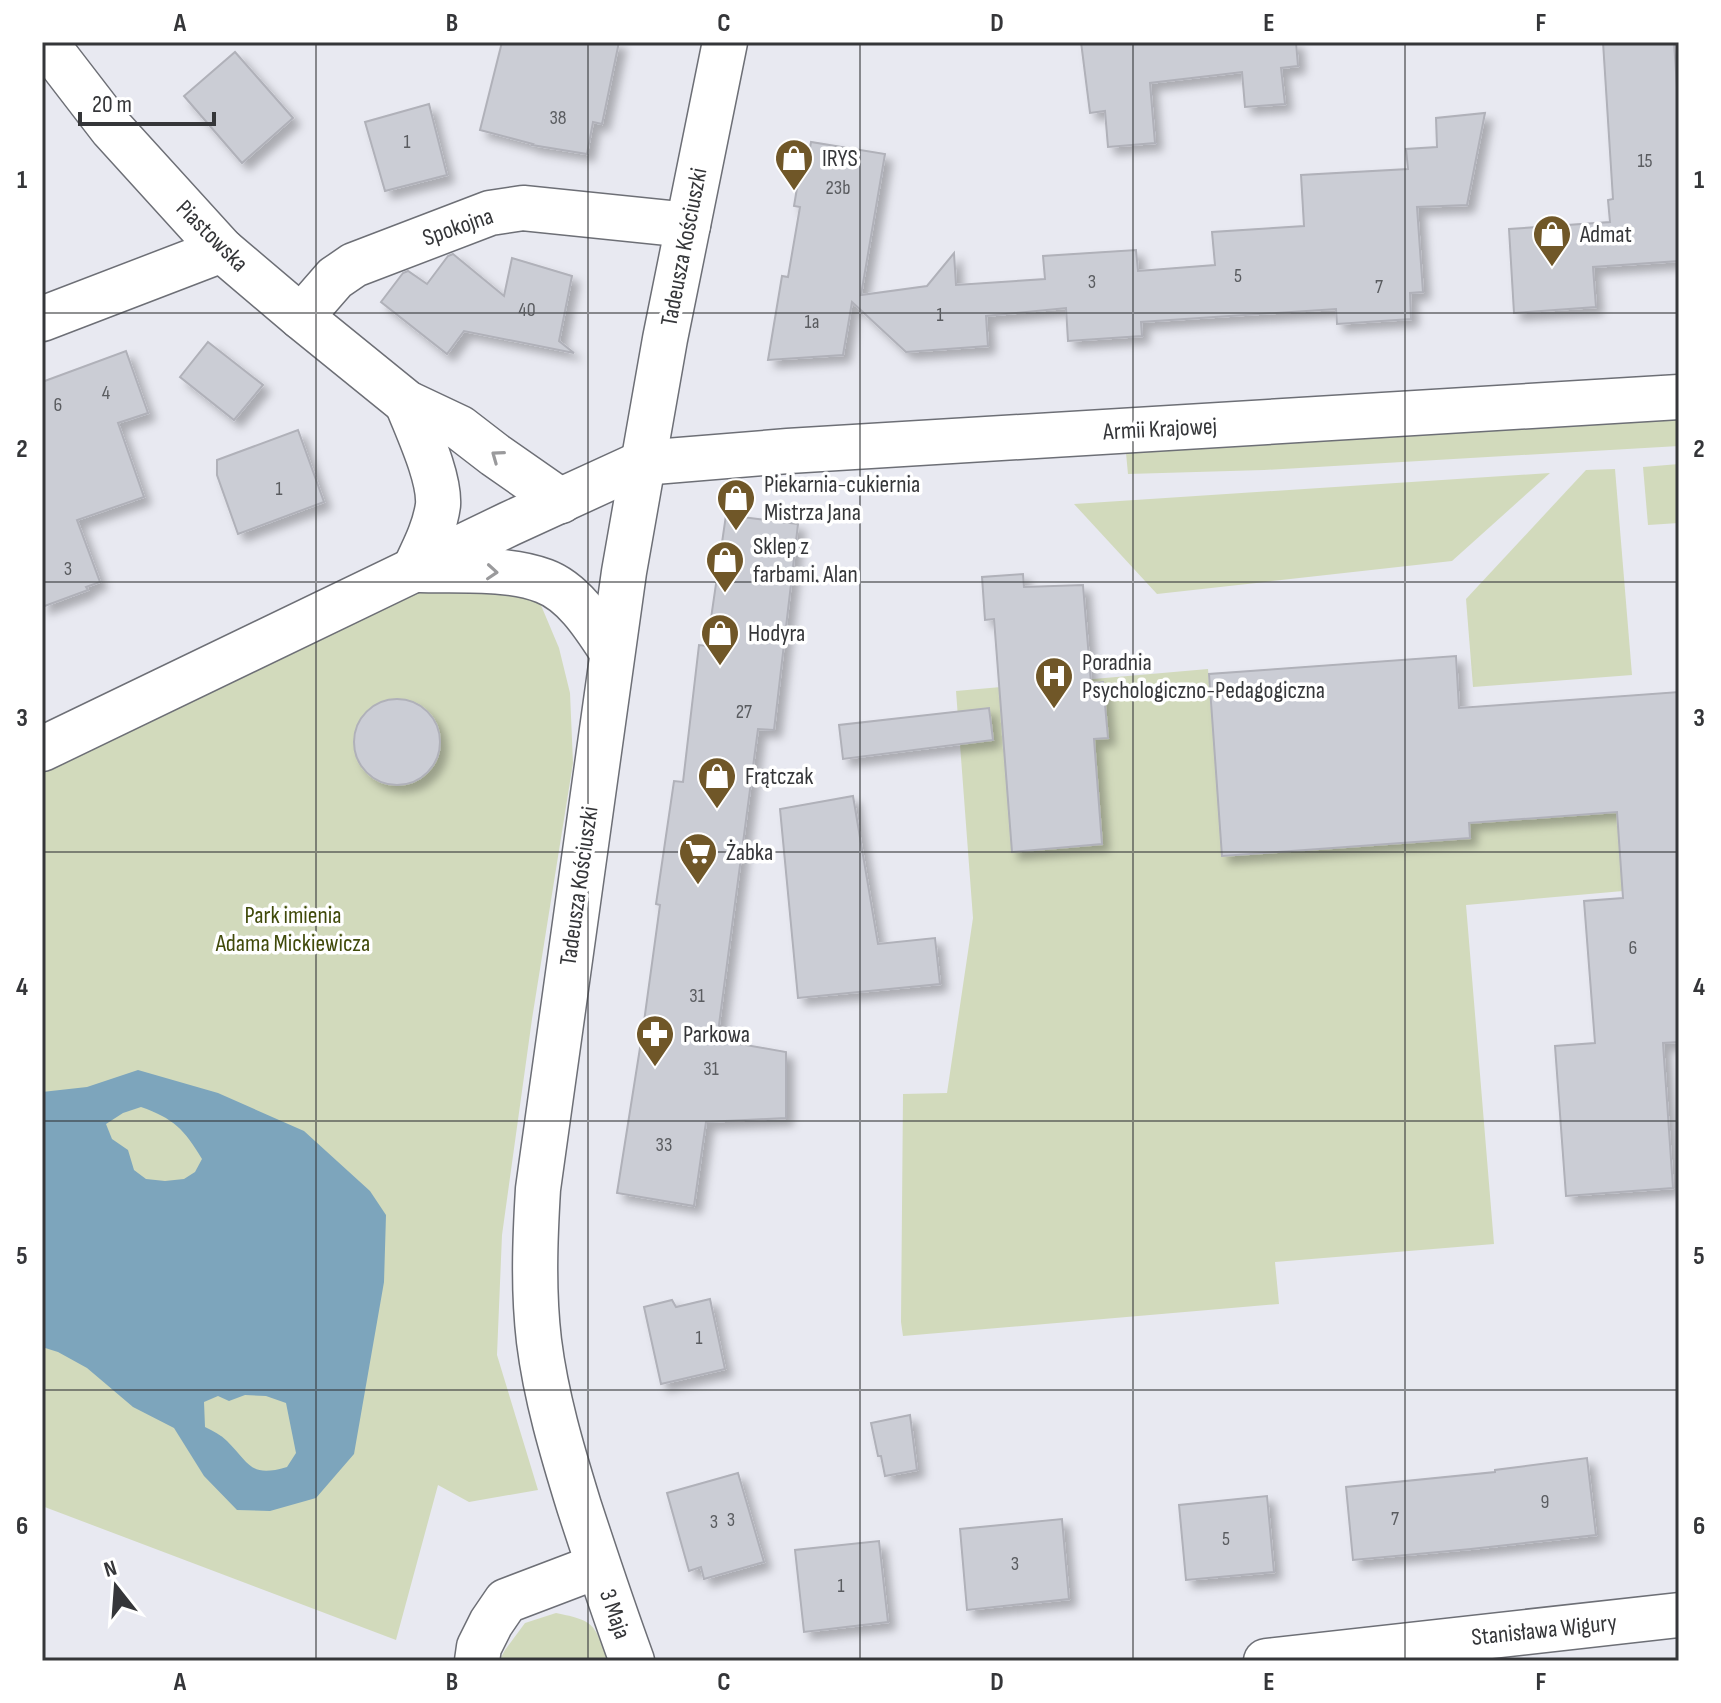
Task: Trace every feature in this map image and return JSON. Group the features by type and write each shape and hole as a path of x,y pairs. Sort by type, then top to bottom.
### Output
{"street":[{"name":"Piastowska","path":"45,42 112,129 222,250 407,403 460,428 561,501"},
{"name":"Tadeusza Kościuszki","path":"598,1566 548,1396 539,1339 534,1264 538,1189 612,652 642,463 725,42"},
{"name":"Spokojna","path":"301,317 335,278 354,265 490,213 523,208 688,225"},
{"path":"42,319 222,250"},
{"name":"Armii Krajowej","path":"642,463 804,450 1679,397"},
{"path":"407,403 432,469 438,503 430,536 414,570"},
{"path":"42,749 642,463"},
{"path":"414,570 491,572 545,581 566,595 593,622 612,652"},
{"path":"477,1661 479,1647 506,1601 598,1566"},
{"name":"3 Maja","path":"598,1566 632,1661"},
{"name":"Stanisława Wigury","path":"1266,1661 1679,1615"}],"green space":[{"path":"1679,416 1679,446 1264,470 1128,474 1126,453"},
{"path":"1679,464 1679,523 1648,525 1643,467"},
{"path":"1615,469 1632,675 1473,687 1466,599 1586,470"},
{"path":"1550,473 1452,561 1157,594 1074,504"},
{"name":"Park imienia Adama Mickiewicza","path":"460,560 535,591 559,648 570,693 573,763 532,1019 502,1235 497,1355 538,1490 469,1502 438,1485 396,1640 42,1506 42,773"},
{"path":"1208,669 1222,856 1469,838 1469,823 1617,812 1623,891 1466,905 1494,1244 1275,1262 1279,1304 903,1336 903,1094 947,1093 973,918 956,691"},
{"path":"556,1613 592,1626 608,1661 499,1661 525,1623"}],"water":[{"path":"138,1070 218,1093 304,1131 370,1191 386,1215 384,1282 354,1454 316,1498 270,1511 237,1510 204,1476 174,1428 133,1407 87,1368 42,1347 42,1092 87,1087","holes":["141,1107 170,1121 190,1140 202,1159 195,1172 184,1179 165,1181 146,1179 134,1170 128,1150 112,1139 106,1124 123,1113","245,1395 266,1396 286,1403 296,1453 287,1467 258,1470 225,1439 205,1427 204,1402 218,1396 229,1401"]}],"building":[{"path":"502,42 619,42 602,124 593,122 587,154 532,145 480,130"},
{"path":"1081,42 1296,42 1298,66 1281,68 1285,104 1245,107 1242,72 1150,83 1155,143 1108,147 1105,111 1090,113"},
{"path":"1603,42 1674,42 1679,117 1679,261 1593,267 1596,307 1514,313 1509,229 1610,222 1608,200 1613,199"},
{"path":"235,52 293,118 242,163 184,96"},
{"path":"429,104 447,175 385,191 365,122"},
{"path":"1485,113 1467,205 1417,207 1423,292 1410,293 1411,319 1337,324 1336,309 1141,322 1142,336 1068,341 1066,308 986,316 988,346 906,352 852,302 843,355 768,360 782,276 788,277 800,207 794,206 800,170 806,171 811,142 885,154 861,295 927,286 954,253 956,285 1045,279 1043,256 1136,250 1138,271 1215,265 1212,232 1304,226 1301,175 1408,169 1406,149 1437,147 1436,118"},
{"path":"453,254 504,296 512,258 572,276 559,341 574,353 464,331 447,354 381,302 403,273 408,271 427,284 448,256"},
{"path":"208,342 263,385 234,420 180,377"},
{"path":"126,351 148,413 118,423 144,497 77,520 100,582 86,587 88,590 42,607 42,382"},
{"path":"298,430 324,502 238,534 217,475 217,460"},
{"path":"726,515 798,524 774,730 758,729 717,1040 786,1052 786,1118 706,1122 694,1206 617,1193 643,1029 660,905 656,904 674,781 683,782 699,645 707,646"},
{"name":"Poradnia Psychologiczno-Pedagogiczna","path":"1023,574 1024,587 1083,585 1091,683 1103,682 1108,738 1094,739 1102,844 1012,852 994,619 985,620 982,577"},
{"path":"1456,656 1459,708 1679,692 1679,1042 1663,1043 1673,1188 1566,1196 1555,1046 1595,1043 1584,901 1623,898 1617,812 1469,823 1470,838 1222,856 1209,674"},
{"path":"397,699 414,702 433,718 440,742 437,759 421,778 397,785 380,782 361,766 354,742 357,725 373,706"},
{"path":"989,708 993,740 843,759 839,725"},
{"path":"853,796 878,944 935,938 940,984 798,998 780,809"},
{"path":"710,1299 725,1369 661,1384 644,1307 672,1300 676,1307"},
{"path":"910,1415 917,1470 885,1476 871,1423"},
{"path":"1587,1458 1596,1535 1353,1560 1346,1487 1495,1472"},
{"path":"738,1473 764,1562 704,1579 701,1567 689,1571 667,1493"},
{"path":"1267,1496 1274,1572 1186,1580 1179,1505"},
{"path":"1062,1519 1069,1599 967,1610 960,1529"},
{"path":"879,1541 888,1622 804,1632 795,1550"}],"place":[{"name":"IRYS","path":"794,192"},
{"name":"Admat","path":"1552,268"},
{"name":"Piekarnia-cukiernia Mistrza Jana","path":"736,532"},
{"name":"Sklep z farbami. Alan","path":"725,594"},
{"name":"Hodyra","path":"720,667"},
{"name":"Poradnia Psychologiczno-Pedagogiczna","path":"1054,710"},
{"name":"Frątczak","path":"717,810"},
{"name":"Żabka","path":"698,886"},
{"name":"Parkowa","path":"655,1068"}]}
